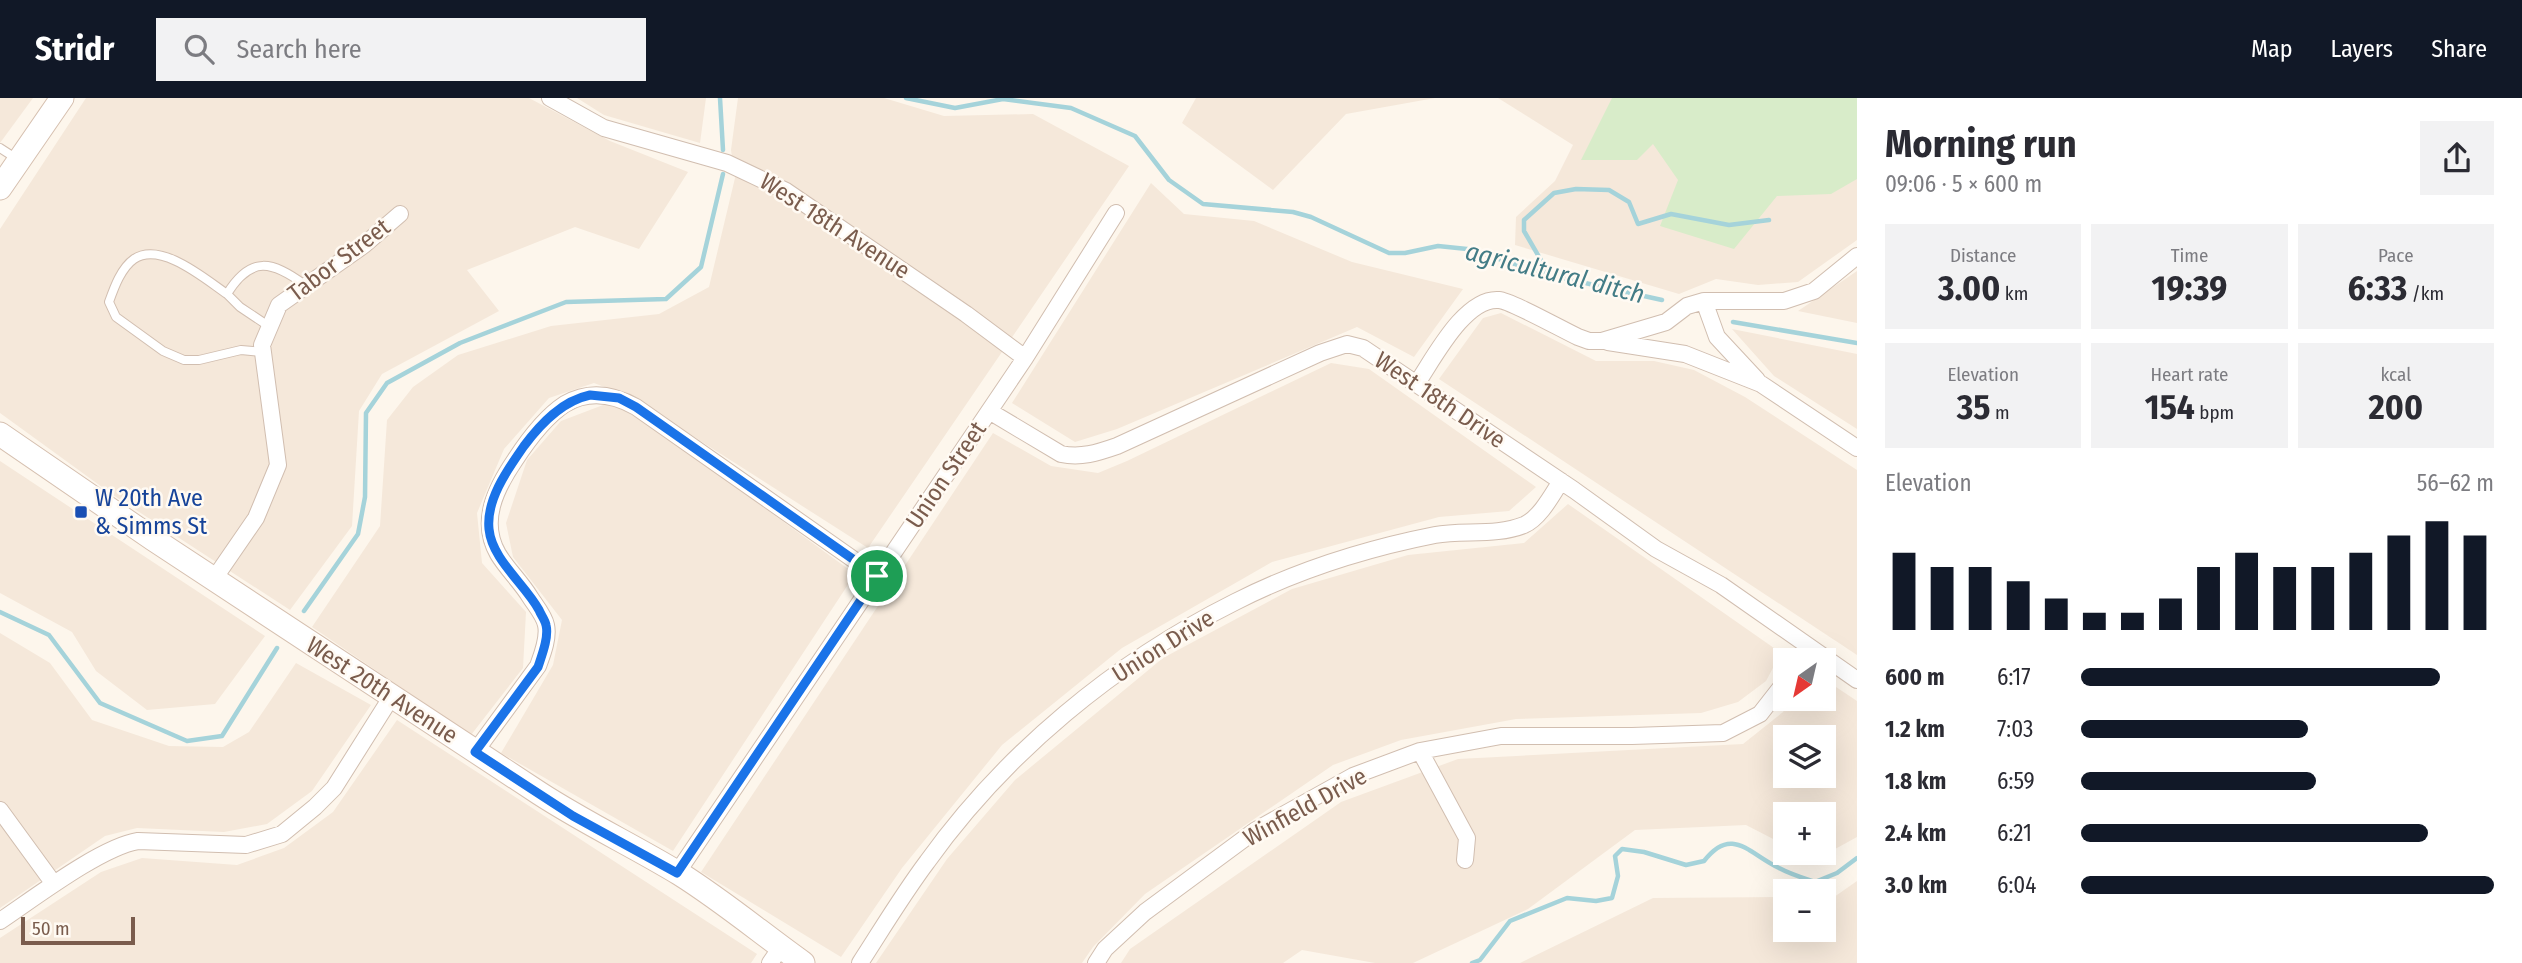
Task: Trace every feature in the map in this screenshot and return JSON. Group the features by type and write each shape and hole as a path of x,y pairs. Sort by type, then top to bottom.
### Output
{"street":[{"path":"0,188 62,98"},
{"name":"West 18th Avenue","path":"550,98 604,128 727,163 786,191 956,307 1025,358"},
{"name":"Union Street","path":"677,873 1025,358 1116,212"},
{"name":"Tabor Street","path":"214,579 256,518 278,465 262,345 279,304 364,245 400,214"},
{"path":"1602,341 1665,322 1687,306 1704,301 1784,300 1814,290 1857,256"},
{"path":"1418,383 1472,307 1483,301 1500,299 1589,341 1685,354 1761,384 1857,448"},
{"path":"1704,301 1717,337 1761,384"},
{"name":"West 18th Drive","path":"989,411 1060,454 1087,456 1117,446 1320,353 1347,344 1363,348 1561,481 1656,549 1721,585 1798,648"},
{"path":"475,752 538,667 546,625 491,540 490,512 500,484 527,442 560,408 575,398 604,395 619,398 636,407 877,576"},
{"name":"West 20th Avenue","path":"0,434 573,816 677,873 728,906 775,955 803,963"},
{"name":"Union Drive","path":"860,963 927,861 967,811 1048,728 1111,678 1173,636 1288,576 1341,557 1438,535 1526,525 1561,481"},
{"name":"West 18th Drive","path":"1836,670 1857,680"},
{"path":"0,921 54,884 123,844 138,841 246,845 282,834 334,788 392,696"},
{"name":"Winfield Drive","path":"1096,963 1105,949 1145,912 1256,830 1353,776 1420,751 1501,736 1723,733 1760,714 1773,697"},
{"path":"1420,751 1467,838 1465,860"},
{"path":"0,810 54,884"}],"lane":[{"path":"0,148 19,161"},
{"path":"263,352 241,350 199,360 184,360 163,351 116,317 109,302 117,282 134,259 153,254 172,257 270,327"},
{"path":"227,294 238,277 254,266 271,266 287,272 305,285"}],"shaded area":[{"path":"0,98 33,98 0,143"},
{"path":"86,98 529,98 610,141 688,172 639,249 575,227 467,270 499,311 382,374 359,411 352,526 290,610 113,495 0,413 0,229"},
{"path":"577,98 706,98 700,143 604,115"},
{"path":"738,98 884,98 944,116 1033,114 1129,166 868,548 633,398 594,383 549,398 504,449 477,513 482,563 526,612 523,668 471,735 312,627 380,526 387,420 413,387 458,355 551,326 659,314 709,287 735,178 731,150"},
{"path":"1196,98 1435,98 1346,114 1273,190 1182,123"},
{"path":"1498,98 1857,98 1857,240 1798,282 1758,285 1716,279 1679,294 1515,245 1516,217 1555,181 1573,145"},
{"path":"1151,183 1184,214 1254,221 1352,262 1463,289 1414,357 1357,327 1117,429 1075,442 1012,403"},
{"path":"1857,271 1857,323 1798,311"},
{"path":"1501,313 1596,361 1654,361 1694,370 1745,397 1857,470 1857,655 1439,379 1483,318"},
{"path":"1732,329 1857,354 1857,429 1774,376"},
{"path":"1331,363 1369,369 1536,487 1509,511 1439,517 1272,562 1122,648 1002,745 902,868 841,957 701,872 993,433 1051,466 1098,473"},
{"path":"611,402 666,436 855,574 673,851 501,753 553,665 562,620 513,557 506,523 527,460 561,421"},
{"path":"0,461 265,636 215,704 147,710 96,671 72,632 0,593"},
{"path":"1568,504 1774,648 1773,668 1766,681 1738,702 1701,713 1516,719 1401,740 1333,765 1145,894 1093,947 1082,963 876,963 947,859 1015,780 1163,658 1292,589 1408,555 1524,543"},
{"path":"0,633 50,663 92,720 169,746 223,747 249,732 296,663 371,705 312,791 267,824 224,832 137,828 105,836 0,908"},
{"path":"1836,687 1857,701 1857,837 1836,848 1836,802 1773,802 1773,839 1746,825 1635,830 1528,909 1413,963 1375,963 1302,950 1283,963 1121,963 1130,949 1341,802 1458,759 1743,744 1783,712 1836,711"},
{"path":"397,720 757,954 751,963 0,963 0,938 101,872 142,858 237,865 284,848 333,812"},
{"path":"1857,881 1857,963 1520,963 1653,898 1773,897 1773,942 1836,942 1836,896"}],"green space":[{"path":"1612,98 1857,98 1857,179 1831,194 1777,196 1734,249 1660,226 1678,180 1653,144 1637,160 1581,160"}],"waterway":[{"name":"agricultural ditch","path":"720,98 723,150"},
{"name":"agricultural ditch","path":"906,98 955,108 1003,99 1071,108 1135,136 1169,180 1203,204 1293,212 1311,217 1389,253 1405,253 1438,246 1467,249 1549,275 1662,300"},
{"name":"agricultural ditch","path":"304,611 358,534 365,497 366,413 387,383 460,343 566,302 666,299 701,267 723,174"},
{"path":"1549,274 1524,231 1524,220 1554,193 1576,189 1609,190 1629,202 1638,224 1671,214 1729,225 1769,220"},
{"name":"agricultural ditch","path":"1733,322 1857,343"},
{"name":"agricultural ditch","path":"0,612 49,635 100,703 187,741 222,736 277,648"},
{"path":"1472,963 1480,960 1510,921 1567,898 1596,901 1612,898 1618,876 1615,856 1622,849 1644,852 1686,865 1704,861 1714,850 1732,844 1749,850 1783,870 1815,882 1837,873 1857,858"}],"place":[{"name":"W 20th Ave & Simms St","path":"81,512"}],"route":[{"path":"604,395 619,398 636,407 877,576 677,873 573,816 475,752 538,667 546,625 491,540 490,512 500,484 527,442 545,421 575,398 604,395"}]}
